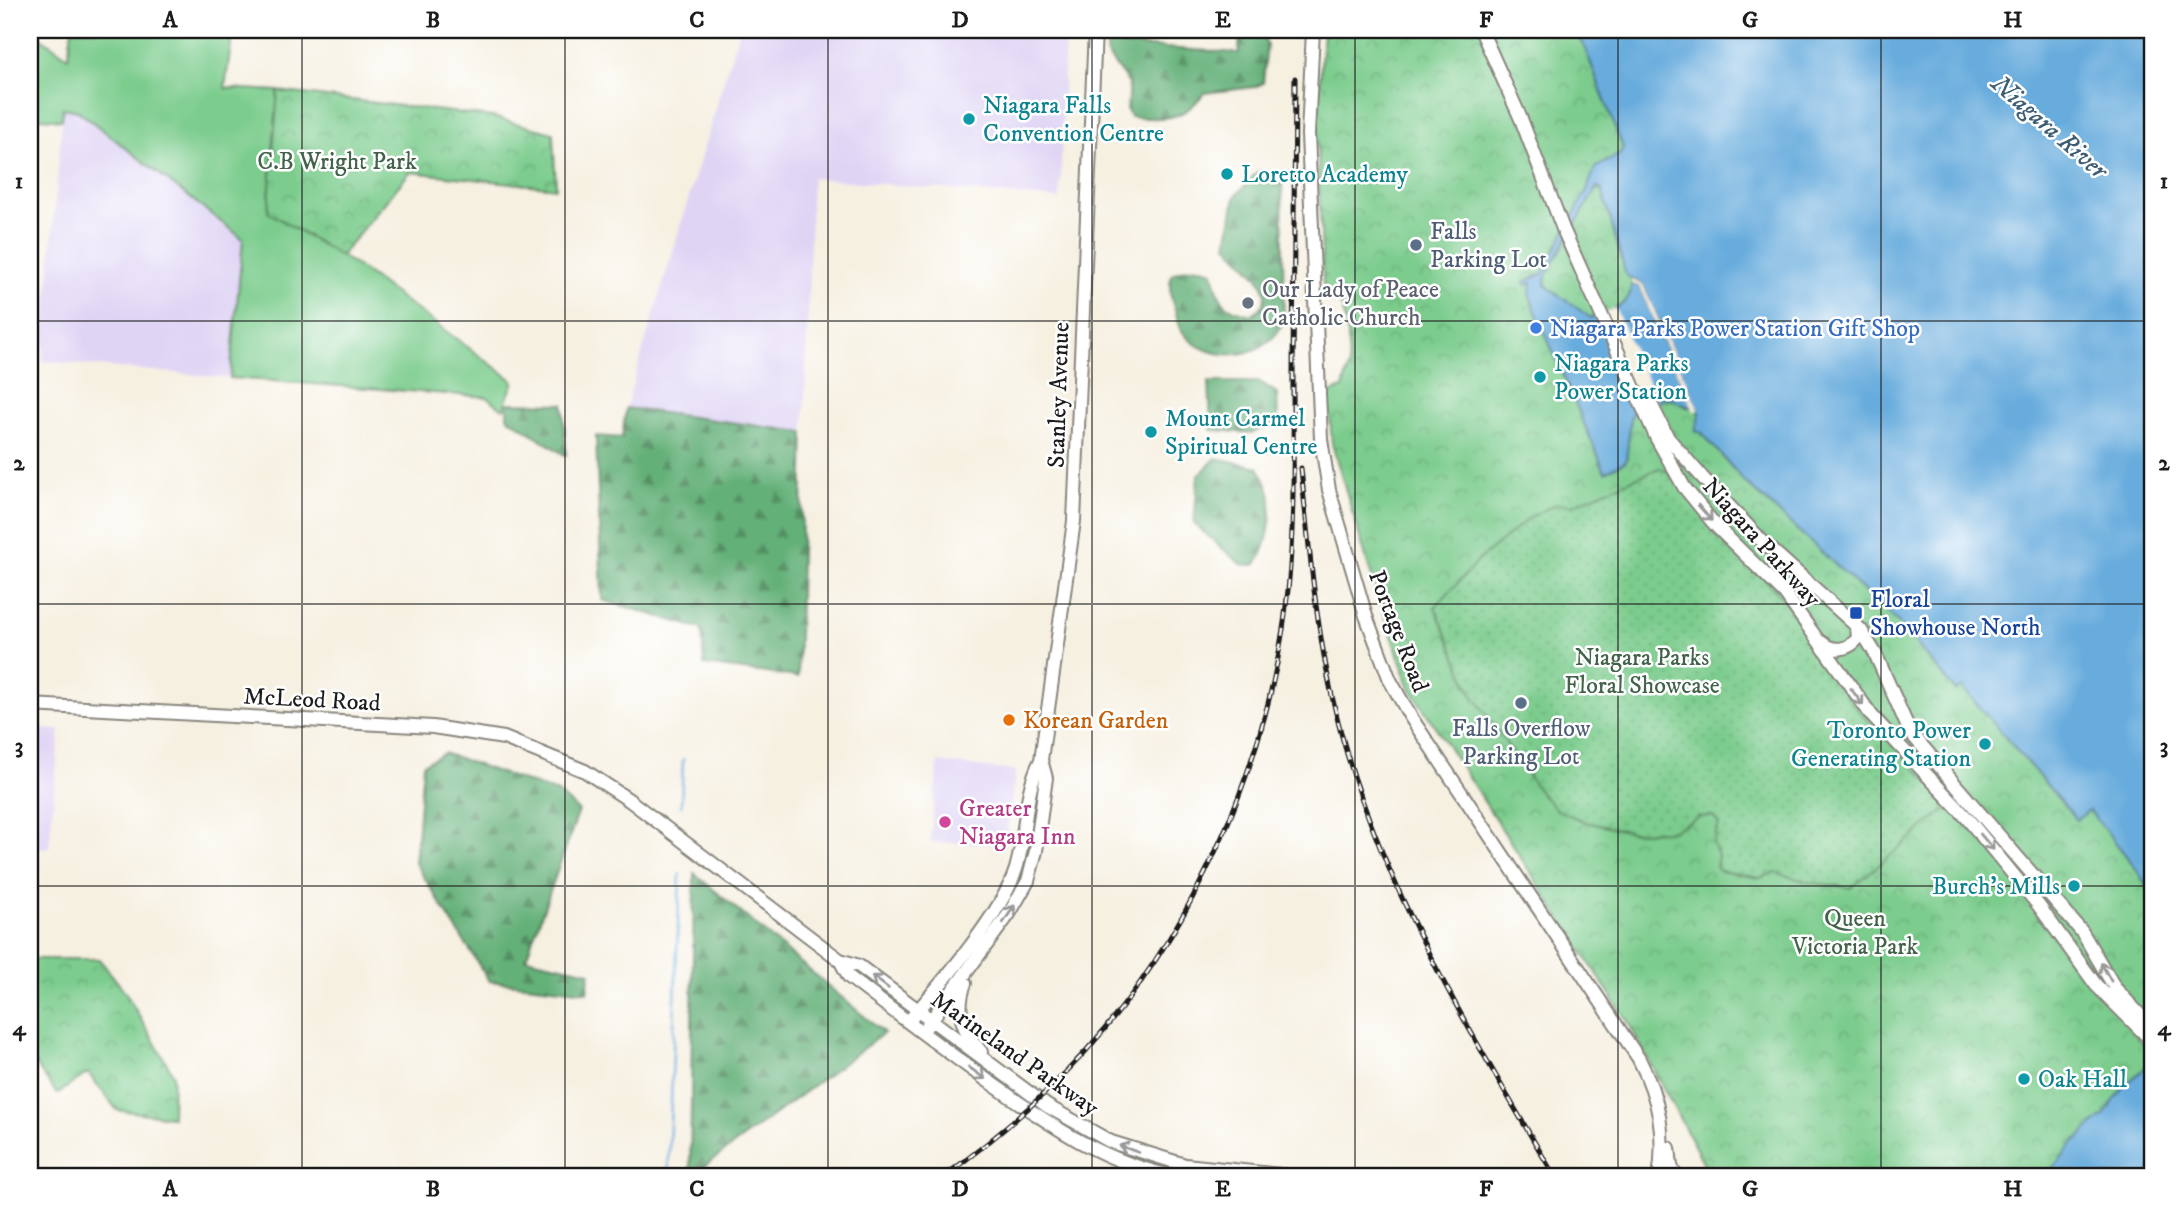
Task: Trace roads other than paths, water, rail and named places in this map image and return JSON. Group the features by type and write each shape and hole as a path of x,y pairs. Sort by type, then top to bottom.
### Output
{"main road":[{"name":"Stanley Avenue","path":"908,1022 1009,887 1020,853 1031,780 1041,760 1074,521 1095,30"},
{"name":"Portage Road","path":"1313,30 1308,134 1321,439 1329,490 1366,616 1390,681 1417,726 1639,1059 1658,1102 1662,1133 1660,1177"},
{"name":"Niagara Parkway","path":"1481,30 1671,465 1693,499 1785,594 1872,716 1967,818 2039,906 2096,985 2153,1042"},
{"name":"Niagara Parkway","path":"1490,30 1532,124 1568,229"},
{"name":"Niagara Parkway","path":"1648,408 1672,443 1763,542 1857,626 1875,653 1910,732 2082,932 2115,988 2153,1029"},
{"path":"1821,642 1832,649 1850,646 1859,636 1857,626"},
{"name":"McLeod Road","path":"30,705 314,719 473,731 533,748 585,771"},
{"name":"Stanley Avenue","path":"922,1033 970,970 1028,881 1036,851 1046,778 1041,760"},
{"name":"Marineland Parkway","path":"585,771 629,800 840,960 859,966 995,1068 1067,1118 1111,1142 1174,1162 1219,1173 1301,1177"},
{"name":"Marineland Parkway","path":"840,960 849,977 1043,1121 1091,1150 1126,1164 1177,1177"},
{"path":"970,970 961,996 960,1021 973,1043 995,1068"},
{"path":"1615,1020 1636,1043 1659,1086 1667,1112 1670,1161 1676,1177"},
{"path":"1043,1121 1075,1146 1107,1163 1147,1177"},
{"path":"1565,1177 1611,1177"}],"water":[{"name":"Niagara River","path":"1578,30 2153,30 2153,896 2133,864 2089,810 2077,820 1962,687 1956,691 1899,623 1744,481 1702,433 1695,431 1700,413 1643,285 1626,275 1602,190 1597,187 1546,275 1545,285 1591,318 1618,307 1628,298 1631,285 1639,286 1693,408 1668,397 1635,411 1631,416 1626,461 1605,472 1535,310 1530,295 1532,283 1525,285 1524,282 1542,274 1587,190 1595,168 1620,154 1623,148"},
{"path":"2153,1061 2153,1165 2146,1176 2045,1177 2074,1142 2104,1115 2125,1085"}],"waterway":[{"path":"681,806 683,759"},
{"path":"668,1177 680,874"}],"railway":[{"path":"943,1177 999,1134 1052,1086 1085,1052 1125,1003 1162,951 1194,895 1222,837 1246,777 1265,715 1279,653 1292,537 1295,78"},
{"path":"1301,468 1316,605 1327,673 1343,740 1361,798 1383,855 1435,965 1463,1019 1555,1177"}],"place":[{"name":"Niagara Falls Convention Centre","path":"969,119"},
{"name":"Loretto Academy","path":"1227,174"},
{"name":"Falls Parking Lot","path":"1416,245"},
{"name":"Our Lady of Peace Catholic Church","path":"1248,303"},
{"name":"Niagara Parks Power Station Gift Shop","path":"1536,328"},
{"name":"Niagara Parks Power Station","path":"1540,377"},
{"name":"Mount Carmel Spiritual Centre","path":"1151,432"},
{"name":"Floral Showhouse North","path":"1856,613"},
{"name":"Falls Overflow Parking Lot","path":"1521,703"},
{"name":"Korean Garden","path":"1009,720"},
{"name":"Toronto Power Generating Station","path":"1985,744"},
{"name":"Greater Niagara Inn","path":"945,822"},
{"name":"Burch’s Mills","path":"2074,886"},
{"name":"Oak Hall","path":"2024,1079"}],"park label":[{"name":"C.B Wright Park","path":"337,161"},
{"name":"Niagara Parks Floral Showcase","path":"1642,671"},
{"name":"Queen Victoria Park","path":"1855,932"}]}
